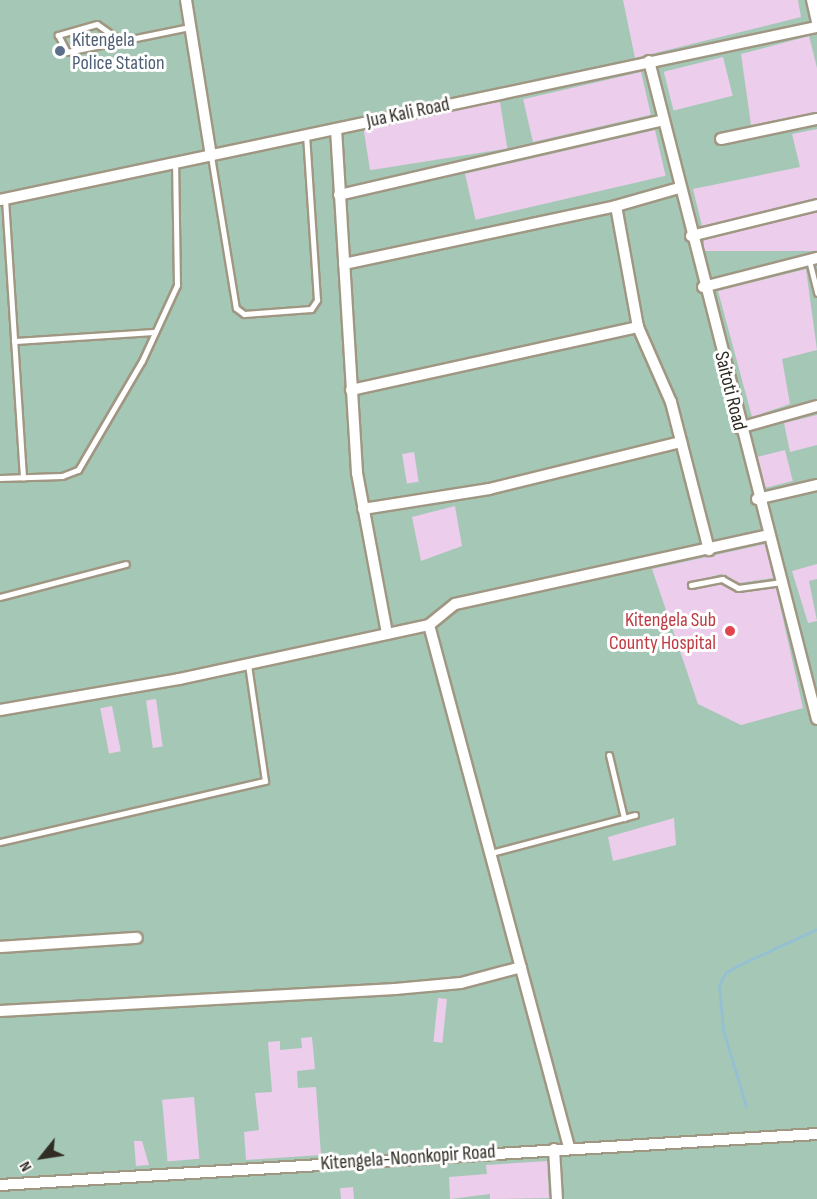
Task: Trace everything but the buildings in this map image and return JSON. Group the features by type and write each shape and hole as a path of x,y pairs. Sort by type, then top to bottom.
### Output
{"street":[{"path":"186,0 211,156"},
{"path":"812,0 817,21"},
{"name":"Jua Kali Road","path":"3,199 817,27"},
{"name":"Saitoti Road","path":"649,61 757,499 770,535 817,719"},
{"path":"721,139 817,118"},
{"path":"339,195 663,120"},
{"path":"336,129 351,390 363,509 387,633"},
{"path":"344,264 616,206 679,188"},
{"path":"691,236 817,205"},
{"path":"616,206 638,327 671,402 709,550"},
{"path":"703,287 813,259"},
{"path":"351,390 638,327"},
{"path":"739,428 817,406"},
{"path":"363,509 489,489 681,442"},
{"path":"757,499 817,485"},
{"path":"0,710 248,664 429,625 455,604 770,535"},
{"path":"429,625 569,1148"},
{"path":"0,947 137,938"},
{"path":"0,1011 395,989 461,983 521,967"},
{"name":"Kitengela-Noonkopir Road","path":"0,1185 817,1134"},
{"path":"554,1149 557,1199"}],"lane":[{"path":"121,41 97,24 58,35 67,52 190,27"},
{"path":"211,156 236,308 244,314 310,309 317,300 306,136"},
{"path":"0,478 78,470 155,332 177,285 175,164"},
{"path":"3,199 23,477"},
{"path":"813,259 817,293"},
{"path":"14,341 155,332"},
{"path":"0,597 126,564"},
{"path":"691,585 722,579 738,588 782,582"},
{"path":"0,842 265,781 248,664"},
{"path":"609,755 624,818"},
{"path":"491,853 635,815"}],"green space":[{"path":"0,0 817,0 817,1199 0,1199"}],"waterway":[{"path":"746,1106 723,1030 719,985 725,973 817,929"}],"place":[{"name":"Kitengela Police Station","path":"60,51"},
{"name":"Kitengela Sub County Hospital","path":"730,631"}]}
